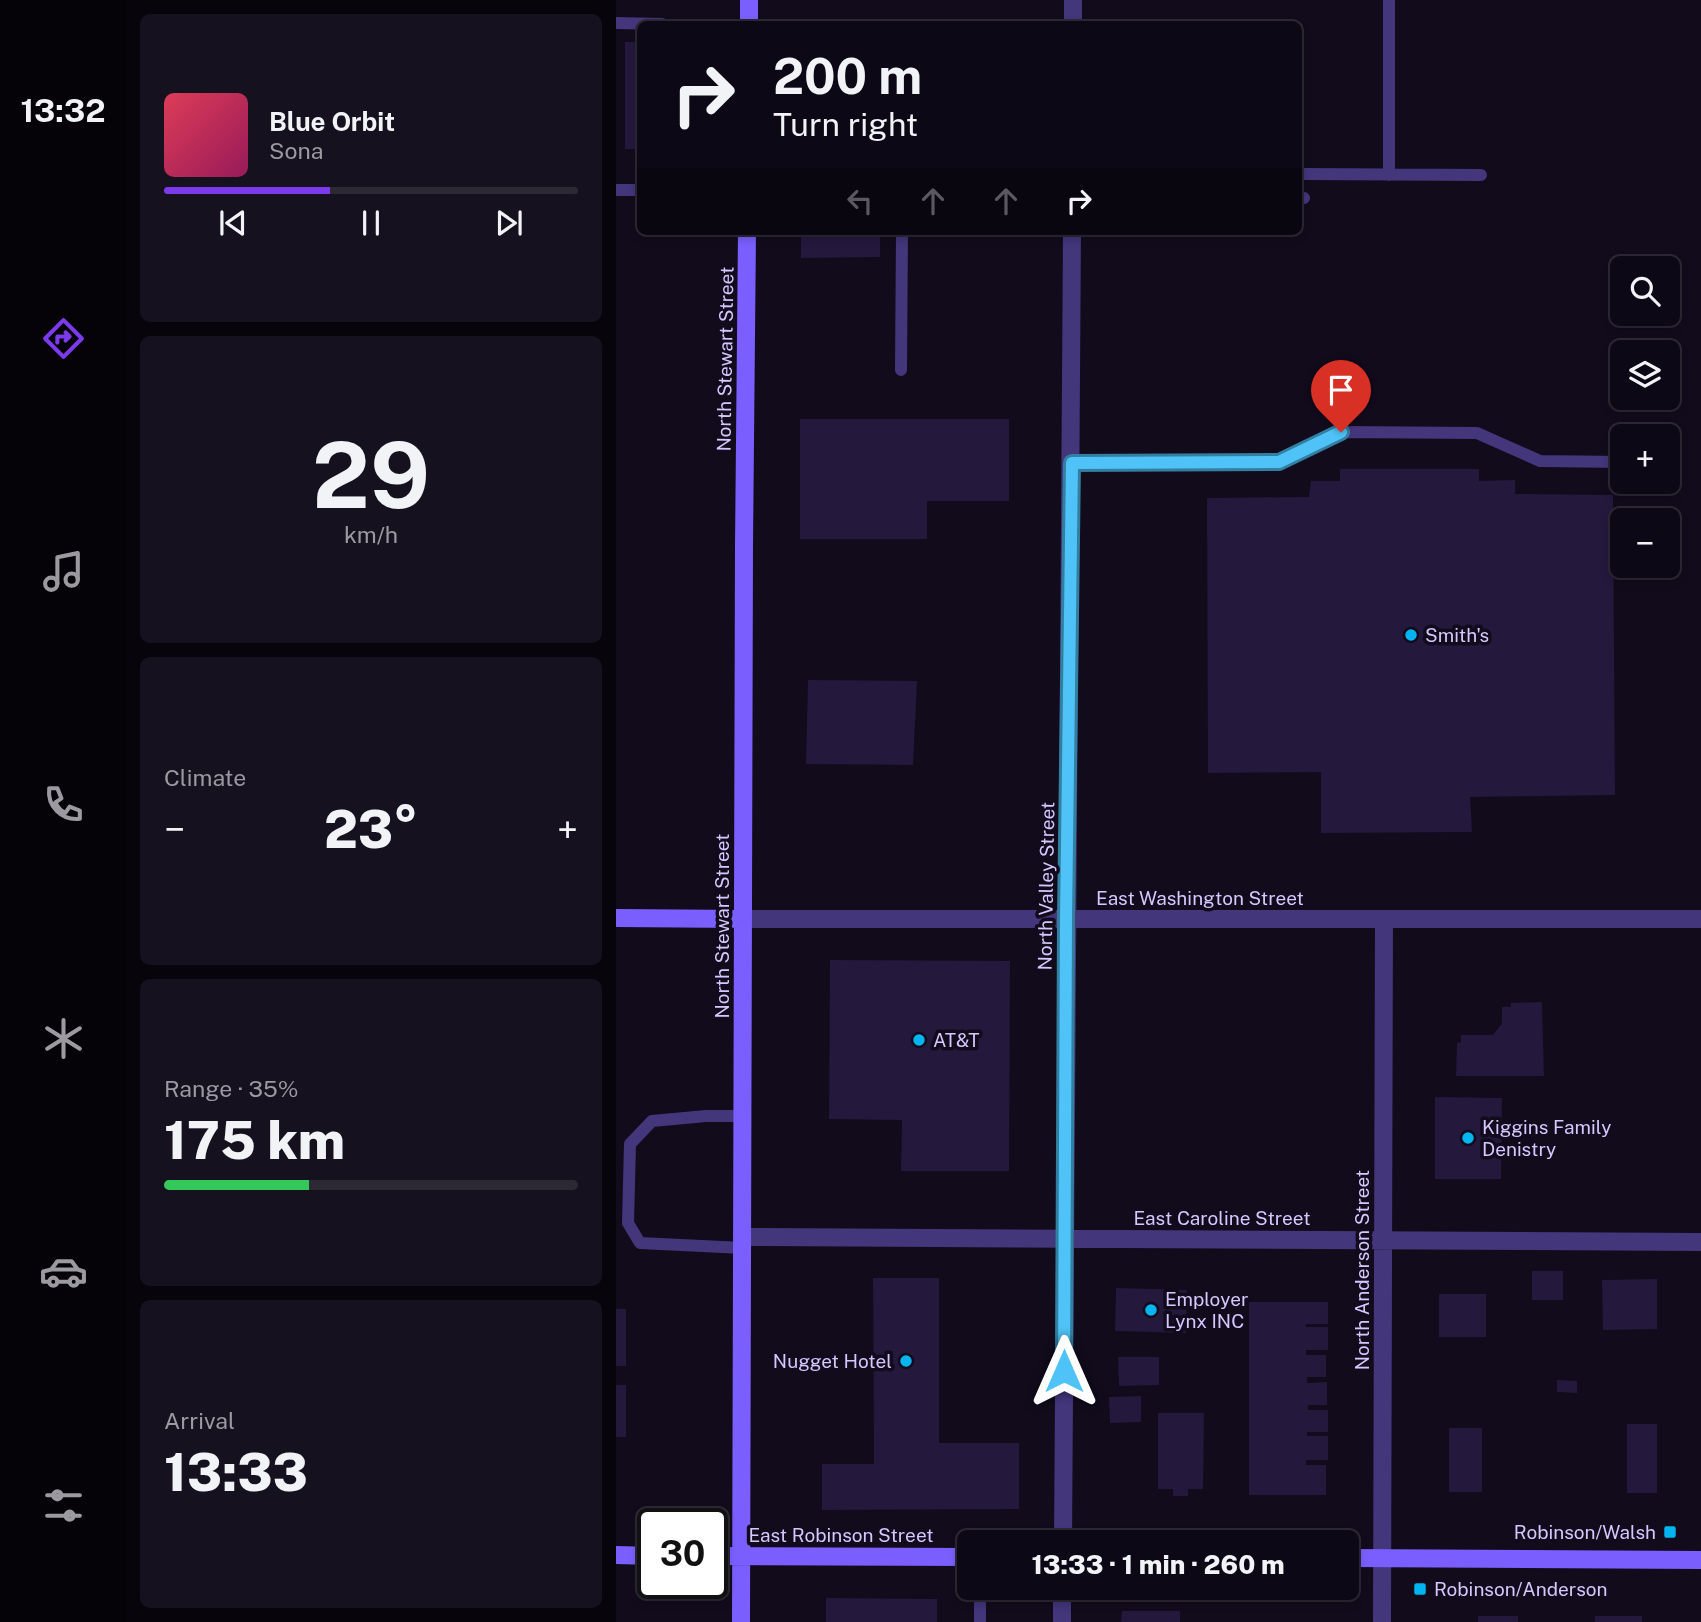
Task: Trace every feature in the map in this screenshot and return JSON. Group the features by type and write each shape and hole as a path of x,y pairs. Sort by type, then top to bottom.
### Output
{"main road":[{"path":"749,0 749,21"},
{"name":"North Stewart Street","path":"741,1622 747,235"},
{"name":"East Washington Street","path":"616,918 743,919"},
{"path":"616,1556 637,1556"},
{"name":"East Robinson Street","path":"728,1556 957,1557"},
{"path":"1359,1558 1701,1560"}],"street":[{"path":"1073,0 1073,21"},
{"name":"North Valley Street","path":"1063,1530 1072,235"},
{"name":"East Washington Street","path":"743,919 1701,919"},
{"name":"North Anderson Street","path":"1382,1622 1384,919"},
{"name":"East Caroline Street","path":"742,1243 1064,1239 1701,1242"},
{"path":"1062,1600 1062,1622"}],"lane":[{"path":"1390,0 1390,175"},
{"path":"616,23 637,23"},
{"path":"1304,174 1481,175"},
{"path":"616,190 637,190"},
{"path":"901,370 902,235"},
{"path":"1072,463 1279,462 1341,432 1477,433 1541,461 1610,462"},
{"path":"742,1243 640,1243 628,1223 630,1144 652,1121 743,1116"},
{"path":"980,1600 980,1622"}],"building":[{"path":"625,42 637,42 637,149 625,149"},
{"path":"801,235 880,235 880,257 801,258"},
{"path":"800,419 1009,419 1009,501 927,501 927,539 800,539"},
{"name":"Smith's","path":"1340,469 1479,469 1479,481 1515,480 1515,494 1613,495 1613,508 1610,508 1610,578 1614,578 1615,795 1470,797 1472,832 1321,833 1321,772 1208,773 1207,498 1309,497 1311,481 1340,481"},
{"path":"808,680 917,681 913,765 806,764"},
{"name":"AT&T","path":"830,960 1010,961 1009,1171 901,1171 902,1120 829,1119"},
{"path":"1542,1002 1544,1076 1456,1076 1457,1043 1461,1042 1461,1035 1493,1035 1502,1023 1502,1007 1511,1007 1511,1003"},
{"name":"Kiggins Family Denistry","path":"1435,1097 1502,1098 1501,1179 1435,1179"},
{"path":"1532,1271 1563,1271 1563,1300 1532,1300"},
{"name":"Nugget Hotel","path":"873,1278 939,1278 939,1443 1019,1443 1019,1509 822,1510 822,1464 874,1464"},
{"path":"1657,1279 1657,1329 1603,1330 1602,1280"},
{"name":"Employer Lynx INC","path":"1116,1288 1187,1290 1186,1333 1115,1331"},
{"path":"1439,1294 1486,1294 1486,1337 1439,1337"},
{"path":"1249,1302 1328,1302 1328,1324 1306,1324 1306,1327 1328,1327 1328,1350 1306,1350 1306,1355 1326,1355 1326,1377 1307,1377 1307,1383 1327,1382 1327,1405 1308,1405 1308,1410 1328,1410 1328,1432 1307,1432 1307,1436 1328,1436 1328,1460 1306,1460 1306,1465 1326,1465 1326,1495 1249,1495"},
{"path":"616,1309 626,1309 626,1366 616,1366"},
{"path":"1118,1357 1159,1357 1159,1385 1119,1386"},
{"path":"1557,1380 1577,1381 1577,1393 1557,1392"},
{"path":"616,1385 626,1385 626,1437 616,1437"},
{"path":"1141,1396 1141,1422 1110,1423 1109,1397"},
{"path":"1158,1413 1204,1413 1203,1489 1188,1489 1188,1496 1173,1496 1173,1489 1158,1489"},
{"path":"1627,1424 1657,1424 1657,1493 1627,1493"},
{"path":"1449,1428 1482,1428 1482,1492 1449,1492"},
{"path":"826,1598 937,1599 937,1622 826,1622"},
{"path":"1122,1611 1180,1611 1180,1622 1121,1622"},
{"path":"1478,1616 1518,1616 1518,1622 1478,1622"},
{"path":"1595,1616 1642,1616 1642,1622 1595,1622"}],"place":[{"name":"Smith's","path":"1411,635"},
{"name":"AT&T","path":"919,1040"},
{"name":"Kiggins Family Denistry","path":"1468,1138"},
{"name":"Employer Lynx INC","path":"1151,1310"},
{"name":"Nugget Hotel","path":"906,1361"},
{"name":"Robinson/Walsh","path":"1670,1532"},
{"name":"Robinson/Anderson","path":"1420,1589"}],"route":[{"path":"1064,1371 1072,463 1279,462 1341,432"}]}
